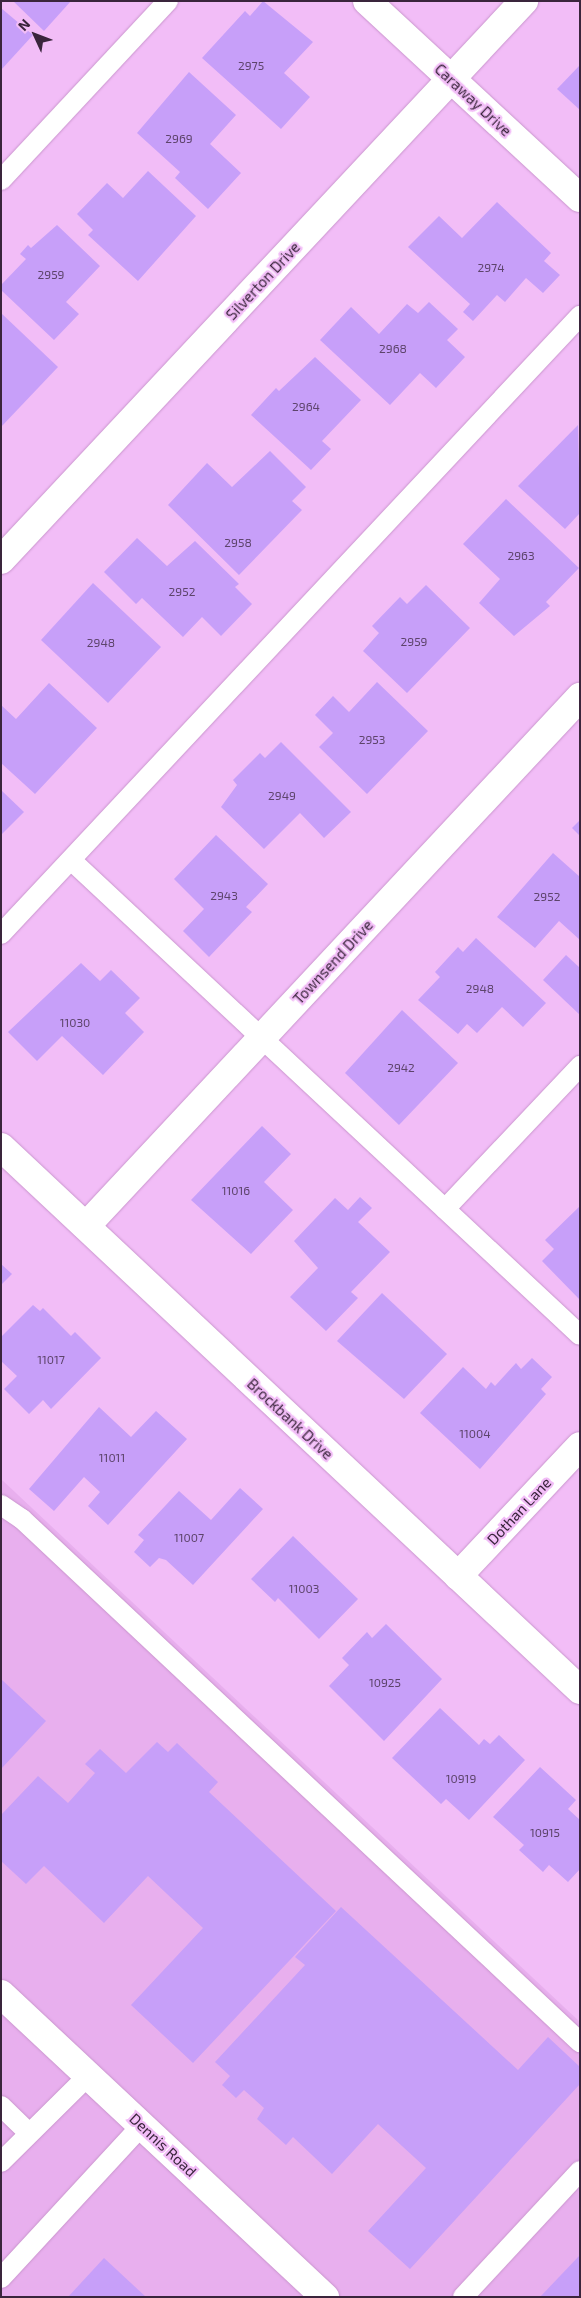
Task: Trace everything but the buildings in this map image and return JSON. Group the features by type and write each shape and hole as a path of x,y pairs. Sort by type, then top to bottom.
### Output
{"street":[{"name":"Caraway Drive","path":"367,1 580,198"},
{"name":"Silverton Drive","path":"1,560 524,1"},
{"name":"Townsend Drive","path":"86,1226 580,697"},
{"name":"Brockbank Drive","path":"1,1147 580,1690"},
{"name":"Dothan Lane","path":"458,1576 580,1446"},
{"name":"Dennis Road","path":"1,1994 325,2297"}],"lane":[{"path":"1,180 168,1"},
{"path":"1,934 580,316"},
{"path":"71,860 580,1335"},
{"path":"445,1209 580,1066"},
{"path":"1,1505 22,1518 580,2042"},
{"path":"1,2162 88,2076"},
{"path":"1,2106 29,2133"},
{"path":"1,2278 142,2125"},
{"path":"463,2297 580,2171"}],"shaded area":[{"path":"1,1479 580,2022 580,2297 1,2297"}]}
